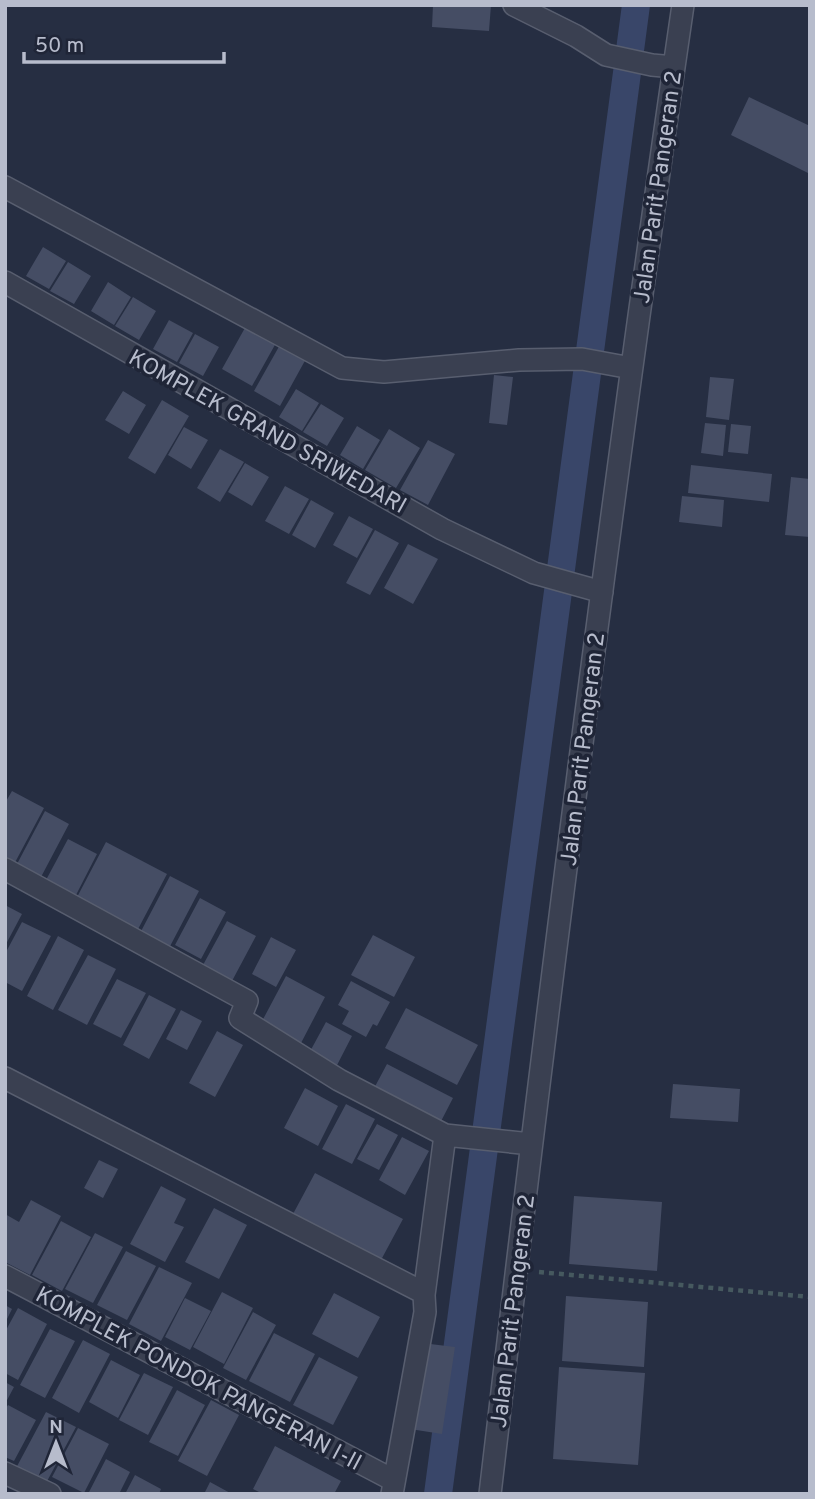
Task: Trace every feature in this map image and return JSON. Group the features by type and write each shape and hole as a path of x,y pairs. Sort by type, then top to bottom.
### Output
{"street":[{"path":"514,5 576,36 606,55 674,67"},
{"name":"Jalan Parit Pangeran 2","path":"490,1494 516,1270 524,1143 602,592 621,367 683,5"},
{"path":"5,187 342,368 384,372 519,360 582,359 621,367"},
{"name":"KOMPLEK GRAND SRIWEDARI","path":"5,282 442,528 534,573 602,592"},
{"path":"5,869 247,1001 240,1018 339,1080 452,1135 524,1143"},
{"path":"5,1078 408,1284 424,1295"},
{"path":"393,1487 425,1312 424,1295 452,1135"},
{"name":"KOMPLEK PONDOK PANGERAN I-II","path":"5,1276 393,1487"},
{"path":"5,1473 50,1494"}],"path":[{"path":"516,1270 810,1297"}],"building":[{"path":"433,5 491,5 489,31 432,27"},
{"path":"749,97 810,126 808,173 731,135"},
{"path":"43,247 66,261 49,289 26,276"},
{"path":"68,262 91,276 74,304 50,291"},
{"path":"108,282 131,297 114,325 91,311"},
{"path":"133,297 156,311 139,340 115,326"},
{"path":"169,320 193,333 177,362 153,349"},
{"path":"246,326 276,343 252,386 222,369"},
{"path":"195,334 219,347 203,376 179,363"},
{"path":"281,343 307,357 280,406 254,391"},
{"path":"494,375 513,377 507,425 489,423"},
{"path":"710,377 734,379 729,420 706,417"},
{"path":"296,389 319,403 302,431 279,417"},
{"path":"123,391 146,405 129,434 105,420"},
{"path":"162,400 189,416 155,474 128,458"},
{"path":"321,404 344,418 327,446 303,432"},
{"path":"705,423 726,425 723,456 701,453"},
{"path":"731,424 751,426 748,454 728,452"},
{"path":"357,426 380,440 363,469 340,455"},
{"path":"184,427 208,440 191,469 168,455"},
{"path":"389,429 420,448 396,488 365,470"},
{"path":"428,440 455,454 428,505 400,490"},
{"path":"220,449 244,462 220,502 197,488"},
{"path":"245,463 269,477 252,506 228,492"},
{"path":"691,465 772,474 769,502 688,493"},
{"path":"791,477 810,479 810,537 785,535"},
{"path":"285,486 309,499 289,534 265,521"},
{"path":"682,496 724,500 722,527 679,522"},
{"path":"311,500 334,513 315,548 292,535"},
{"path":"349,516 373,529 357,558 333,545"},
{"path":"375,530 399,543 370,595 346,583"},
{"path":"408,544 438,559 413,604 384,588"},
{"path":"12,791 44,808 11,870 5,867 5,803"},
{"path":"45,811 69,824 41,877 17,864"},
{"path":"68,839 97,854 76,895 46,880"},
{"path":"106,842 167,874 136,933 75,901"},
{"path":"170,876 199,891 167,952 138,937"},
{"path":"200,898 226,912 201,959 175,945"},
{"path":"5,905 22,914 5,946"},
{"path":"227,921 256,936 232,981 203,965"},
{"path":"22,922 51,936 22,991 5,982 5,954"},
{"path":"373,935 415,957 394,997 351,975"},
{"path":"58,936 84,950 53,1010 27,996"},
{"path":"271,937 296,950 276,987 252,974"},
{"path":"88,955 116,969 87,1025 58,1010"},
{"path":"286,976 325,997 300,1045 260,1025"},
{"path":"117,979 146,993 121,1038 93,1024"},
{"path":"351,981 390,1002 377,1026 373,1024 366,1037 342,1024 349,1011 338,1005"},
{"path":"149,995 176,1009 149,1059 123,1045"},
{"path":"406,1008 478,1045 457,1085 385,1048"},
{"path":"181,1010 202,1021 187,1050 166,1039"},
{"path":"326,1022 352,1036 334,1071 307,1057"},
{"path":"217,1031 243,1045 215,1097 189,1083"},
{"path":"387,1064 453,1098 437,1129 371,1094"},
{"path":"673,1084 740,1089 738,1122 670,1118"},
{"path":"305,1088 338,1106 318,1146 284,1128"},
{"path":"346,1104 375,1119 352,1164 322,1149"},
{"path":"377,1124 398,1135 379,1170 357,1159"},
{"path":"402,1137 429,1151 405,1195 379,1180"},
{"path":"99,1160 118,1169 103,1198 84,1188"},
{"path":"315,1173 403,1219 381,1260 293,1214"},
{"path":"161,1186 186,1199 174,1223 184,1227 165,1262 130,1244"},
{"path":"574,1196 662,1202 657,1271 569,1264"},
{"path":"31,1200 61,1216 30,1275 5,1262 5,1214 19,1222"},
{"path":"214,1208 247,1225 219,1279 185,1262"},
{"path":"61,1221 91,1237 62,1291 32,1275"},
{"path":"95,1233 123,1247 93,1303 65,1289"},
{"path":"126,1251 156,1266 127,1320 97,1305"},
{"path":"159,1267 192,1283 161,1341 129,1324"},
{"path":"222,1292 253,1308 224,1364 193,1347"},
{"path":"334,1293 380,1317 358,1358 312,1334"},
{"path":"566,1296 648,1302 644,1367 562,1361"},
{"path":"185,1298 211,1311 190,1350 165,1337"},
{"path":"5,1305 12,1309 5,1323"},
{"path":"18,1308 47,1324 18,1380 5,1373 5,1332"},
{"path":"253,1312 276,1325 246,1380 223,1368"},
{"path":"50,1329 75,1341 45,1398 20,1385"},
{"path":"274,1333 315,1354 290,1402 249,1381"},
{"path":"83,1340 110,1354 79,1413 52,1398"},
{"path":"422,1343 455,1347 442,1434 410,1429"},
{"path":"319,1357 358,1377 333,1425 293,1405"},
{"path":"111,1360 140,1375 118,1418 89,1402"},
{"path":"559,1367 645,1373 638,1465 553,1459"},
{"path":"144,1373 173,1387 148,1435 119,1420"},
{"path":"5,1382 14,1387 5,1404"},
{"path":"177,1390 205,1405 178,1456 149,1442"},
{"path":"211,1400 239,1415 207,1476 178,1461"},
{"path":"8,1405 36,1420 14,1461 5,1457 5,1410"},
{"path":"46,1412 76,1427 45,1485 15,1470"},
{"path":"78,1428 109,1444 84,1493 52,1477"},
{"path":"275,1446 341,1481 334,1494 263,1494 253,1489"},
{"path":"106,1459 130,1472 119,1494 88,1494"},
{"path":"135,1475 161,1489 159,1494 125,1494"},
{"path":"210,1482 232,1494 204,1494"}],"waterway":[{"path":"438,1494 636,5"}]}
